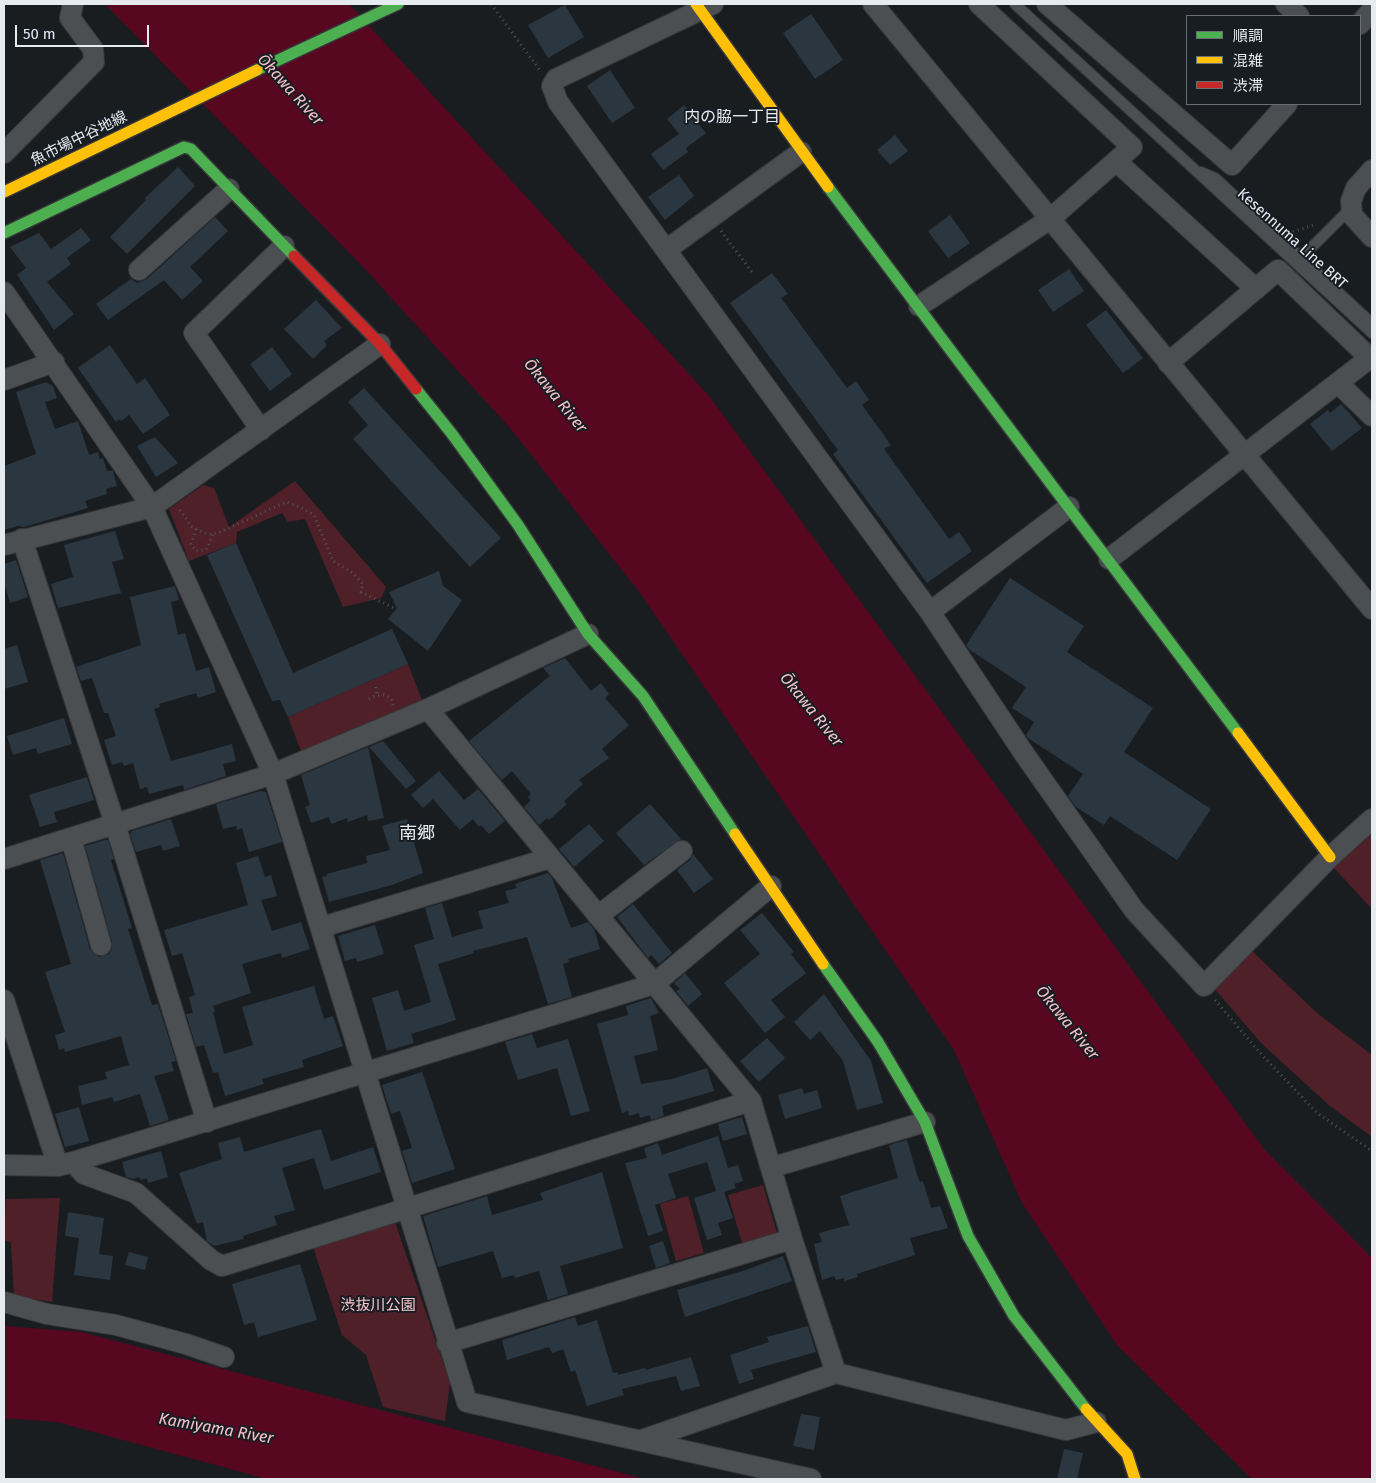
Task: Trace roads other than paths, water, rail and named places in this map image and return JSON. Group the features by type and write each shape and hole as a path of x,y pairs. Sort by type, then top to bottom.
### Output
{"street":[{"name":"魚市場中谷地線","path":"4,192 167,112 398,4"},
{"path":"874,4 1244,456 1372,609"},
{"path":"919,306 1050,220 1132,148 978,4"},
{"path":"1047,4 1232,165 1286,105"},
{"path":"1286,4 1298,15"},
{"path":"1330,857 1109,559 801,152 703,6 556,79 552,86 558,102 930,612 1025,755 1134,910 1204,986 1330,857 1372,819"},
{"path":"4,153 94,62 93,49 67,9"},
{"path":"1361,23 1372,10"},
{"path":"4,233 184,147 192,149 380,344 452,434 518,525 588,634 643,696 808,943 878,1042 925,1122 968,1236 1014,1316 1096,1422 1128,1454 1136,1479"},
{"path":"666,250 801,152"},
{"path":"1116,162 1256,289"},
{"path":"1372,170 1356,188 1351,201 1352,215 1372,237"},
{"path":"139,270 229,188"},
{"path":"261,430 194,333 284,246"},
{"path":"1109,559 1370,358 1278,270 1168,363"},
{"path":"4,292 152,506 273,774 322,927 447,1343 467,1402 811,1479"},
{"path":"207,1122 115,824 13,542 152,506 380,344"},
{"path":"4,380 54,362"},
{"path":"1338,383 1372,416"},
{"path":"930,612 1069,508"},
{"path":"4,859 273,774 428,709 588,634"},
{"path":"428,709 751,1101 792,1239 836,1374"},
{"path":"71,838 101,945"},
{"path":"598,916 682,851"},
{"path":"322,927 550,858"},
{"path":"4,1166 65,1164 654,984 771,886"},
{"path":"4,1000 65,1164 84,1174 136,1193 211,1260 222,1266 751,1101"},
{"path":"772,1167 925,1122"},
{"path":"447,1343 792,1239"},
{"path":"4,1302 47,1314 116,1326 224,1356"},
{"path":"642,1440 836,1374 1066,1430 1096,1422"}],"lane":[{"name":"Kesennuma Line BRT","path":"1015,4 1191,167 1215,178 1372,333"},
{"path":"1298,260 1346,213 1351,201"},
{"path":"1337,220 1348,218 1357,222"},
{"name":"Kesennuma Line BRT","path":"1298,260 1366,318 1372,327"}],"water":[{"name":"Ōkawa River","path":"105,4 349,4 709,396 1264,1149 1372,1258 1372,1479 1252,1479 1117,1345 1022,1203 954,1050 640,593 511,429 365,269"},
{"name":"Kamiyama River","path":"4,1326 81,1332 645,1479 267,1479 57,1422 4,1418"}],"district":[{"name":"内の脇一丁目","path":"732,118"},
{"name":"南郷","path":"417,834"}],"park label":[{"name":"渋抜川公園","path":"378,1306"}]}
